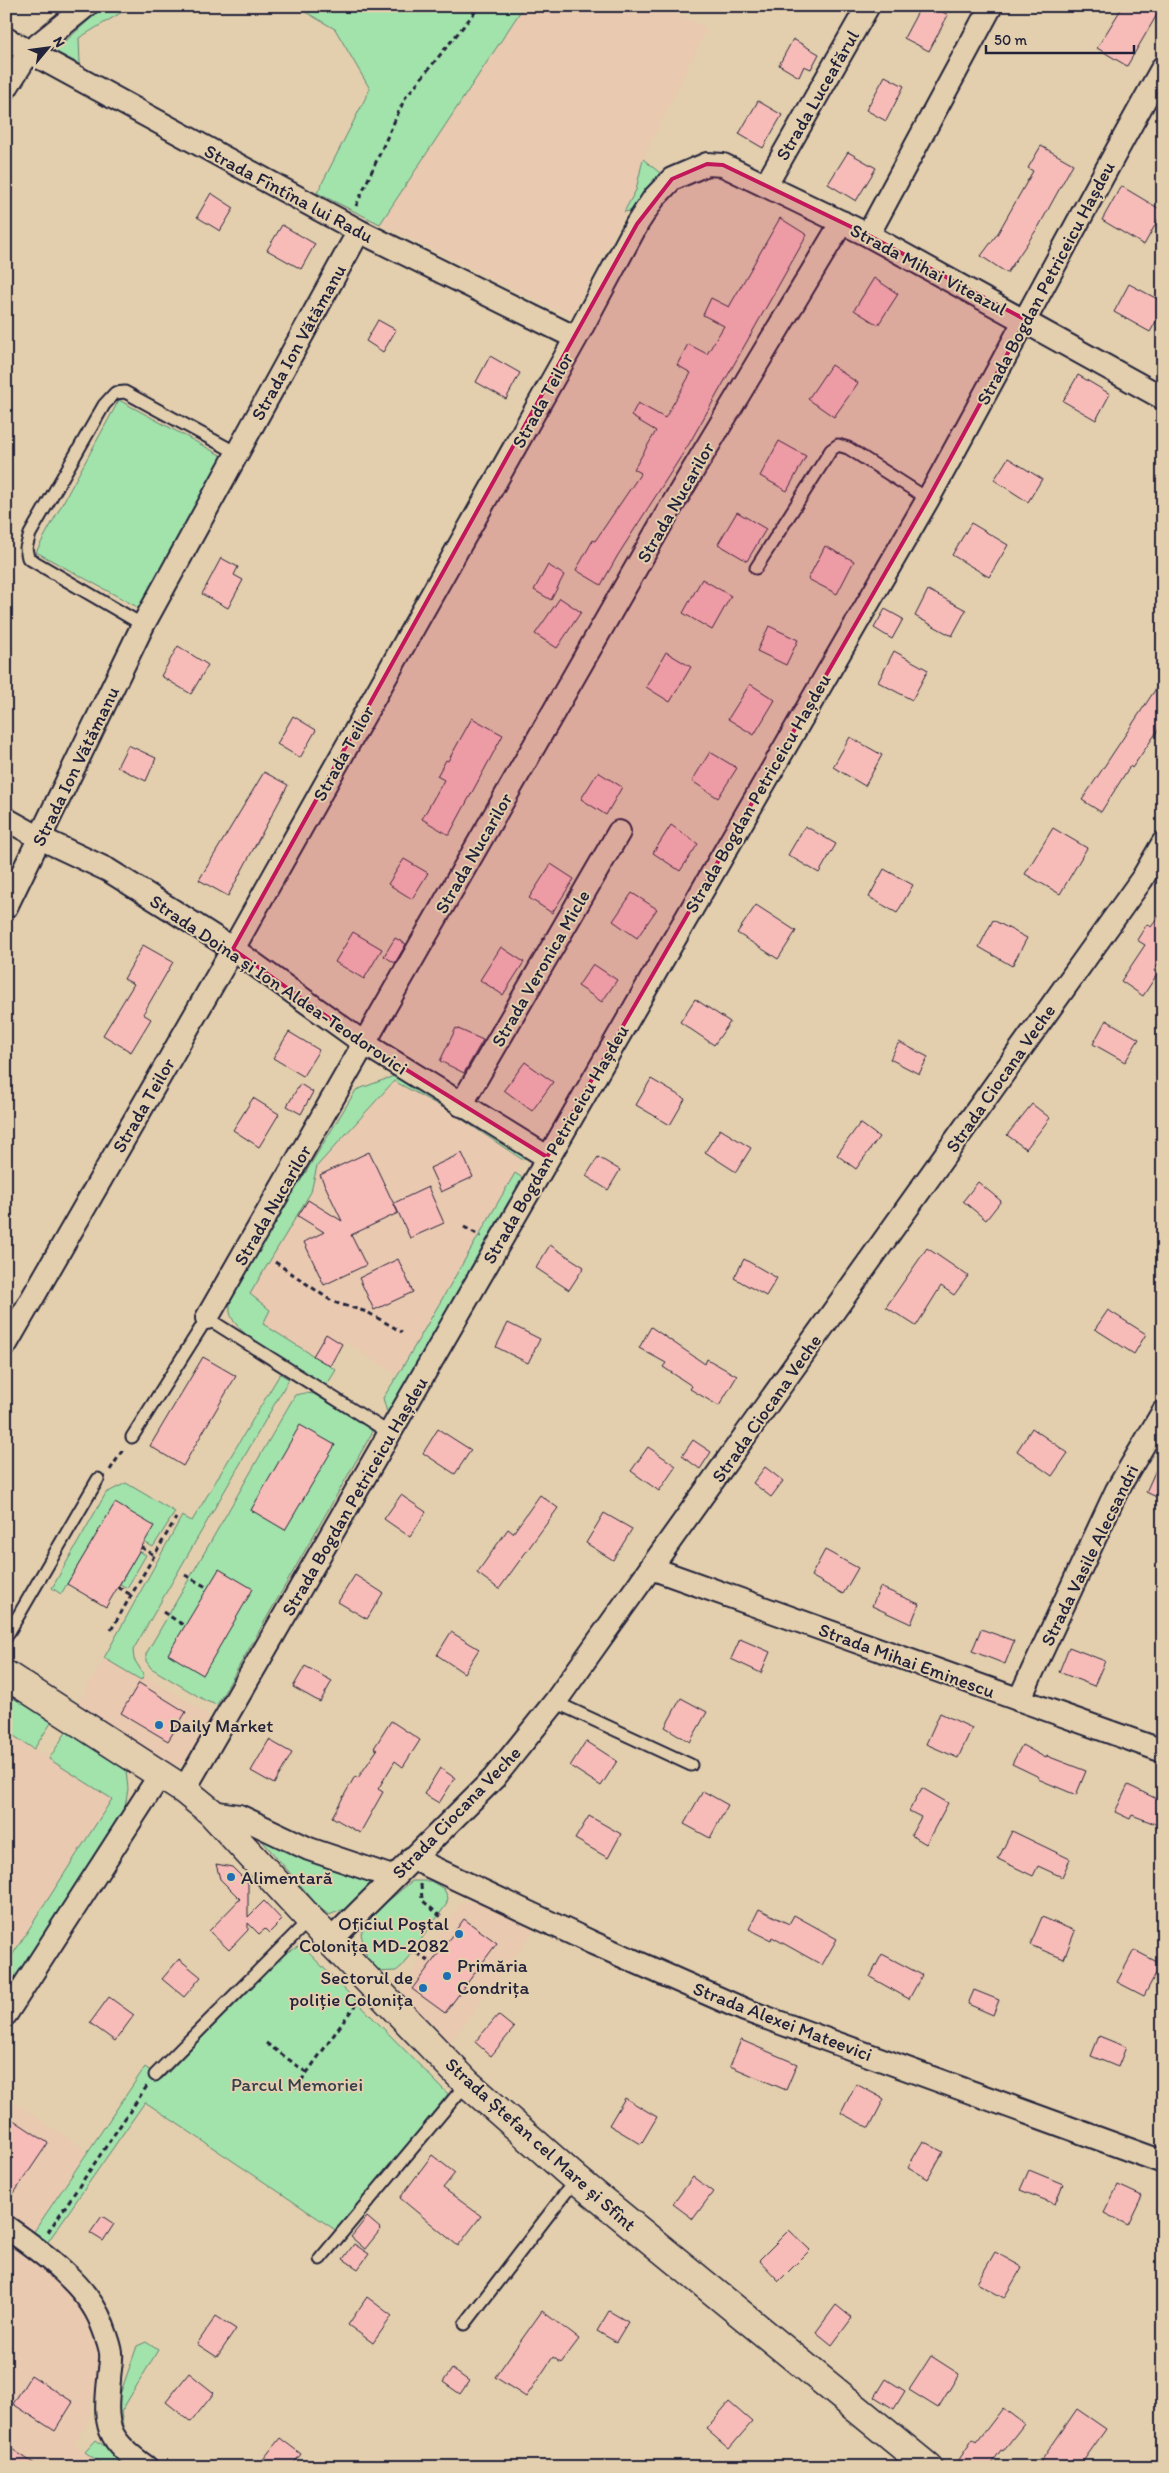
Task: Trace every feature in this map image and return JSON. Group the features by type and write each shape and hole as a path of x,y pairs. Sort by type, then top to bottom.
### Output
{"street":[{"path":"6,88 29,52 86,6"},
{"name":"Strada Luceafărul","path":"766,185 868,6"},
{"path":"868,235 991,6"},
{"name":"Strada Fîntîna lui Radu","path":"6,39 353,228 576,338"},
{"name":"Strada Bogdan Petriceicu Hașdeu","path":"184,1790 390,1434 547,1157 928,499 1026,320 1076,222 1163,67"},
{"name":"Strada Mihai Viteazul","path":"688,171 707,164 723,165 766,185 868,235 1026,320 1163,398"},
{"name":"Strada Teilor","path":"6,1344 233,949 576,338 637,224 654,198 672,179 688,171"},
{"name":"Strada Nucarilor","path":"207,1318 668,512 842,222"},
{"name":"Strada Ion Vătămanu","path":"6,907 143,625 237,453 353,228"},
{"name":"Strada Doina și Ion Aldea-Teodorovici","path":"6,819 40,838 108,870 233,949 365,1044 547,1157"},
{"name":"Strada Veronica Micle","path":"461,1104 619,832"},
{"name":"Strada Ciocana Veche","path":"330,1941 392,1877 417,1860 494,1778 555,1702 1142,879 1163,843"},
{"name":"Strada Vasile Alecsandri","path":"1019,1700 1117,1490 1161,1417"},
{"name":"Strada Mihai Eminescu","path":"651,1568 1163,1751"},
{"name":"Strada Ștefan cel Mare și Sfînt","path":"6,1675 184,1790 211,1812 330,1941 467,2083 576,2179 928,2467"},
{"path":"6,2014 160,1775"},
{"path":"211,1812 239,1816 309,1849 392,1877"},
{"name":"Strada Alexei Mateevici","path":"417,1860 592,1944 745,2010 1163,2162"},
{"path":"6,2227 37,2248 86,2297 102,2322 111,2353 106,2402 108,2426 117,2443 146,2467"}],"lane":[{"path":"143,625 28,558 26,548 30,534 104,405 115,393 125,392 237,453"},
{"path":"756,568 831,450 838,445 848,448 928,499"},
{"path":"207,1318 390,1434"},
{"name":"Strada Nucarilor","path":"132,1437 207,1318"},
{"path":"6,1637 98,1479"},
{"path":"555,1702 691,1765"},
{"path":"154,2075 310,1919"},
{"path":"320,2259 467,2083"},
{"path":"465,2324 576,2179"}],"path":[{"path":"353,228 404,98 480,6"},
{"path":"275,1262 333,1302 367,1312 402,1332"},
{"path":"98,1479 110,1471 132,1437"},
{"path":"111,1630 176,1518"},
{"path":"141,1547 154,1555"},
{"path":"185,1575 208,1588"},
{"path":"118,1587 131,1595"},
{"path":"163,1612 185,1626"},
{"path":"417,1860 422,1900 441,1917"},
{"path":"417,1953 431,1963"},
{"path":"296,2088 361,1997"},
{"path":"266,2043 306,2072"},
{"path":"37,2248 154,2075"}],"highlighted area":[{"path":"707,164 723,165 868,235 1026,320 928,499 547,1157 365,1044 233,949 637,224 672,179"}],"shaded area":[{"path":"524,6 659,6 707,28 643,159 636,190 571,317 380,224"},
{"path":"394,1081 451,1112 523,1160 398,1375 344,1341 330,1366 262,1323 249,1294 311,1192 317,1166"},
{"path":"104,1658 141,1680 144,1675 205,1712 211,1726 190,1761 176,1766 77,1705"},
{"path":"6,1731 112,1799 18,1947 6,1939"},
{"path":"471,1899 534,1930 449,2044 401,1996 404,1984 461,1903"},
{"path":"6,2097 87,2151 33,2233 6,2213"},
{"path":"6,2238 33,2257 77,2298 96,2328 104,2357 99,2400 91,2397 88,2421 74,2444 106,2467 6,2467"}],"green space":[{"path":"105,6 132,6 79,38 80,64 54,51"},
{"path":"295,6 524,6 380,224 317,193 370,89 335,29"},
{"path":"643,159 660,173 634,210 624,212 636,190"},
{"path":"119,400 222,456 139,608 36,552"},
{"path":"394,1076 434,1097 525,1157 523,1160 451,1112 394,1081 317,1166 311,1192 250,1294 270,1310 263,1324 336,1370 326,1386 271,1354 243,1332 234,1322 230,1312 231,1302 236,1286 356,1090"},
{"path":"515,1173 524,1179 392,1409 387,1412 383,1398"},
{"path":"280,1374 289,1379 133,1650 134,1659 144,1675 141,1680 104,1658 182,1516 192,1521"},
{"path":"314,1394 371,1428 372,1433 217,1705 206,1701 151,1668 146,1661 146,1654 295,1395"},
{"path":"126,1483 175,1512 153,1547 144,1542 115,1504 61,1594 52,1588 106,1493"},
{"path":"139,1551 146,1555 127,1588 120,1584"},
{"path":"6,1690 53,1720 34,1749 6,1731"},
{"path":"68,1729 109,1755 126,1770 128,1789 125,1808 6,1996 6,1965 112,1799 49,1759"},
{"path":"252,1829 370,1880 370,1885 345,1909 329,1915 320,1908"},
{"path":"412,1881 431,1881 444,1889 448,1898 446,1905 402,1966 396,1971 376,1972 367,1958 361,1934 370,1916"},
{"name":"Parcul Memoriei","path":"301,1945 448,2094 337,2231 145,2102 45,2246 33,2233 145,2067 162,2079 281,1956"},
{"path":"146,2342 158,2350 121,2412 123,2427 115,2409 137,2346"},
{"path":"96,2440 134,2467 106,2467 85,2452"}],"building":[{"path":"921,6 932,6 948,15 929,51 904,38"},
{"path":"1123,6 1162,6 1127,66 1097,48"},
{"path":"793,39 819,54 811,69 804,66 799,77 779,65"},
{"path":"885,76 904,86 886,121 866,110"},
{"path":"758,101 782,115 763,148 739,134"},
{"path":"1041,146 1073,164 1039,226 1007,273 981,256 998,233 1033,171 1028,168"},
{"path":"848,152 876,168 856,201 828,184"},
{"path":"1121,186 1163,211 1144,245 1102,220"},
{"path":"211,193 234,208 220,231 197,217"},
{"path":"780,218 807,235 689,444 601,585 576,570 593,540 595,541 641,473 634,469 656,431 631,416 638,403 665,418 691,373 677,365 688,344 707,354 724,326 703,315 711,298 729,307"},
{"path":"282,225 315,244 301,269 267,250"},
{"path":"874,278 898,294 878,325 854,310"},
{"path":"1129,284 1163,302 1163,309 1150,332 1114,312"},
{"path":"378,320 396,330 383,352 366,341"},
{"path":"490,356 520,373 506,399 476,382"},
{"path":"831,365 858,383 834,417 808,399"},
{"path":"1078,375 1110,394 1096,420 1063,401"},
{"path":"779,441 806,456 787,491 760,476"},
{"path":"1008,458 1042,479 1028,502 994,480"},
{"path":"737,512 766,529 747,561 718,544"},
{"path":"971,523 1008,545 989,577 952,555"},
{"path":"825,546 854,561 837,594 808,579"},
{"path":"221,558 238,567 234,575 243,580 228,608 202,594"},
{"path":"548,565 564,575 551,600 534,590"},
{"path":"702,579 731,596 712,630 683,613"},
{"path":"928,590 966,610 952,636 915,616"},
{"path":"560,598 581,612 557,648 535,634"},
{"path":"885,609 903,619 892,639 874,628"},
{"path":"769,626 798,640 786,665 757,651"},
{"path":"178,646 208,665 191,694 161,676"},
{"path":"894,651 928,670 912,700 878,682"},
{"path":"666,652 691,667 670,702 646,687"},
{"path":"1163,678 1163,723 1132,768 1130,766 1101,812 1082,800"},
{"path":"750,684 775,700 754,735 728,719"},
{"path":"293,716 316,730 300,758 277,744"},
{"path":"472,718 503,735 449,835 422,819 444,780 437,776 446,760 448,761"},
{"path":"850,737 882,755 865,786 833,767"},
{"path":"128,745 156,758 146,781 117,767"},
{"path":"710,752 737,768 718,798 692,781"},
{"path":"264,772 288,785 228,896 199,880"},
{"path":"598,772 622,787 606,815 581,799"},
{"path":"671,825 698,844 680,871 653,853"},
{"path":"805,826 836,844 819,873 788,855"},
{"path":"1053,828 1087,848 1060,894 1025,874"},
{"path":"404,859 428,873 412,899 388,884"},
{"path":"551,864 574,879 552,913 529,898"},
{"path":"884,869 913,885 897,913 869,897"},
{"path":"632,893 657,909 637,938 613,921"},
{"path":"756,905 796,931 778,959 737,933"},
{"path":"1163,911 1163,956 1154,971 1158,973 1143,996 1121,981 1145,945 1137,940 1147,924 1151,927"},
{"path":"993,920 1027,938 1012,966 979,947"},
{"path":"353,932 382,949 364,979 335,962"},
{"path":"395,938 406,944 395,963 384,956"},
{"path":"143,945 173,962 143,1014 151,1019 131,1052 103,1035 134,984 124,979"},
{"path":"501,947 524,962 503,995 480,980"},
{"path":"593,964 617,980 602,1002 578,986"},
{"path":"695,999 730,1022 714,1045 680,1022"},
{"path":"1106,1020 1139,1039 1125,1062 1093,1044"},
{"path":"456,1028 483,1040 464,1073 440,1061"},
{"path":"289,1032 319,1050 303,1076 273,1058"},
{"path":"899,1042 928,1057 919,1074 890,1059"},
{"path":"525,1062 553,1082 532,1111 504,1090"},
{"path":"651,1079 685,1099 670,1125 636,1105"},
{"path":"300,1084 313,1092 301,1114 287,1106"},
{"path":"253,1098 279,1114 259,1147 233,1130"},
{"path":"1032,1104 1050,1118 1026,1149 1007,1135"},
{"path":"860,1123 879,1137 856,1169 837,1155"},
{"path":"720,1129 751,1148 736,1172 705,1152"},
{"path":"369,1152 398,1213 351,1235 366,1265 324,1285 304,1242 324,1232 298,1216 308,1200 342,1221 320,1175"},
{"path":"462,1153 473,1177 441,1192 430,1168"},
{"path":"598,1157 620,1170 608,1190 586,1176"},
{"path":"978,1182 1001,1201 986,1220 963,1201"},
{"path":"428,1187 444,1223 410,1238 394,1203"},
{"path":"550,1245 584,1267 569,1290 536,1268"},
{"path":"927,1248 968,1276 954,1295 941,1286 916,1326 886,1307"},
{"path":"398,1259 413,1292 374,1310 359,1278"},
{"path":"744,1259 777,1278 766,1296 734,1278"},
{"path":"1108,1310 1146,1334 1134,1354 1095,1329"},
{"path":"508,1323 540,1339 528,1363 496,1347"},
{"path":"651,1327 705,1364 707,1359 737,1376 719,1406 690,1389 692,1386 663,1367 666,1363 639,1348"},
{"path":"326,1334 342,1344 330,1366 313,1356"},
{"path":"203,1357 236,1376 183,1466 150,1446"},
{"path":"300,1425 335,1445 285,1530 251,1510"},
{"path":"1032,1428 1068,1453 1052,1476 1017,1451"},
{"path":"438,1429 471,1450 455,1474 423,1453"},
{"path":"693,1440 711,1452 700,1469 682,1456"},
{"path":"648,1447 676,1466 659,1491 631,1471"},
{"path":"1163,1454 1163,1500 1146,1492"},
{"path":"765,1467 783,1481 771,1497 753,1483"},
{"path":"401,1495 426,1512 410,1537 384,1519"},
{"path":"540,1495 558,1508 499,1589 477,1573 508,1529 513,1533"},
{"path":"115,1503 154,1526 106,1607 67,1584"},
{"path":"604,1513 632,1529 613,1560 586,1543"},
{"path":"825,1550 858,1568 843,1594 811,1576"},
{"path":"219,1569 253,1589 203,1675 168,1654"},
{"path":"355,1575 383,1593 367,1619 338,1602"},
{"path":"880,1587 919,1604 911,1624 872,1606"},
{"path":"981,1629 1014,1641 1005,1664 972,1651"},
{"path":"451,1632 479,1649 464,1673 437,1655"},
{"path":"740,1639 770,1652 761,1673 731,1659"},
{"path":"1069,1647 1105,1661 1094,1686 1059,1672"},
{"path":"305,1666 332,1681 320,1702 293,1687"},
{"path":"139,1683 186,1712 168,1741 121,1713"},
{"path":"681,1698 707,1712 690,1742 665,1727"},
{"path":"940,1713 972,1728 958,1758 926,1744"},
{"path":"391,1721 420,1740 403,1767 395,1761 378,1789 383,1792 360,1833 332,1817 355,1776 358,1778 377,1750 374,1748"},
{"path":"269,1740 292,1753 274,1784 251,1771"},
{"path":"586,1741 617,1761 601,1786 570,1766"},
{"path":"1022,1745 1046,1758 1047,1756 1086,1771 1076,1795 1038,1779 1039,1777 1012,1764"},
{"path":"440,1768 455,1778 439,1803 424,1794"},
{"path":"1128,1785 1163,1802 1163,1827 1132,1815 1130,1819 1115,1812"},
{"path":"922,1788 948,1803 926,1844 911,1835 921,1817 909,1811"},
{"path":"703,1791 728,1805 710,1838 684,1824"},
{"path":"589,1816 621,1834 608,1858 575,1839"},
{"path":"1012,1831 1070,1859 1062,1877 1038,1866 1033,1876 998,1859"},
{"path":"216,1864 232,1867 248,1883 248,1917 264,1901 282,1920 269,1933 265,1929 259,1934 248,1923 248,1930 229,1950 209,1931 240,1899 220,1879"},
{"path":"759,1909 789,1924 794,1915 837,1939 822,1965 772,1937 771,1940 749,1929"},
{"path":"1042,1917 1075,1931 1064,1959 1030,1945"},
{"name":"Primăria Condrița","path":"464,1919 497,1943 445,2013 412,1989"},
{"path":"1134,1950 1161,1964 1144,1996 1117,1982"},
{"path":"882,1954 922,1975 909,1999 870,1977"},
{"path":"179,1959 201,1977 184,1997 162,1979"},
{"path":"974,1990 999,2000 993,2015 968,2004"},
{"path":"109,1997 134,2015 115,2041 90,2023"},
{"path":"498,2015 514,2028 491,2056 475,2042"},
{"path":"1099,2036 1126,2047 1118,2067 1091,2056"},
{"path":"741,2040 797,2064 786,2090 730,2066"},
{"path":"856,2084 884,2099 869,2128 841,2113"},
{"path":"625,2098 657,2117 641,2144 609,2125"},
{"path":"6,2115 48,2143 6,2205"},
{"path":"923,2141 943,2152 928,2179 908,2167"},
{"path":"432,2155 455,2173 443,2188 481,2216 458,2246 400,2198"},
{"path":"1029,2170 1063,2184 1055,2204 1020,2190"},
{"path":"693,2177 713,2192 693,2219 673,2204"},
{"path":"1118,2185 1142,2196 1128,2225 1104,2213"},
{"path":"102,2216 114,2224 103,2241 90,2233"},
{"path":"367,2217 381,2229 365,2249 351,2237"},
{"path":"789,2230 810,2250 779,2281 759,2260"},
{"path":"354,2244 369,2254 358,2269 343,2259"},
{"path":"995,2252 1022,2267 1004,2298 977,2283"},
{"path":"367,2297 392,2316 373,2343 348,2325"},
{"path":"836,2305 852,2318 832,2345 816,2332"},
{"path":"542,2311 579,2339 561,2363 553,2357 526,2397 495,2377"},
{"path":"609,2311 628,2322 616,2342 597,2331"},
{"path":"216,2316 236,2329 217,2357 197,2344"},
{"path":"931,2356 959,2374 938,2408 909,2390"},
{"path":"452,2369 469,2381 460,2394 443,2382"},
{"path":"189,2373 214,2393 191,2422 166,2402"},
{"path":"31,2375 73,2402 55,2431 13,2404"},
{"path":"886,2379 905,2391 894,2409 875,2397"},
{"path":"729,2402 752,2422 729,2449 706,2429"},
{"path":"1003,2408 1024,2424 1003,2451 1001,2450 989,2467 954,2467 973,2439 977,2442"},
{"path":"1077,2409 1106,2429 1079,2467 1037,2467"},
{"path":"280,2438 301,2454 291,2467 257,2467"},
{"path":"6,2445 39,2467 6,2467"}],"place":[{"name":"Daily Market","path":"159,1725"},
{"name":"Alimentară","path":"231,1877"},
{"name":"Oficiul Poștal Colonița MD-2082","path":"459,1934"},
{"name":"Primăria Condrița","path":"447,1976"},
{"name":"Sectorul de poliție Colonița","path":"423,1988"}]}
